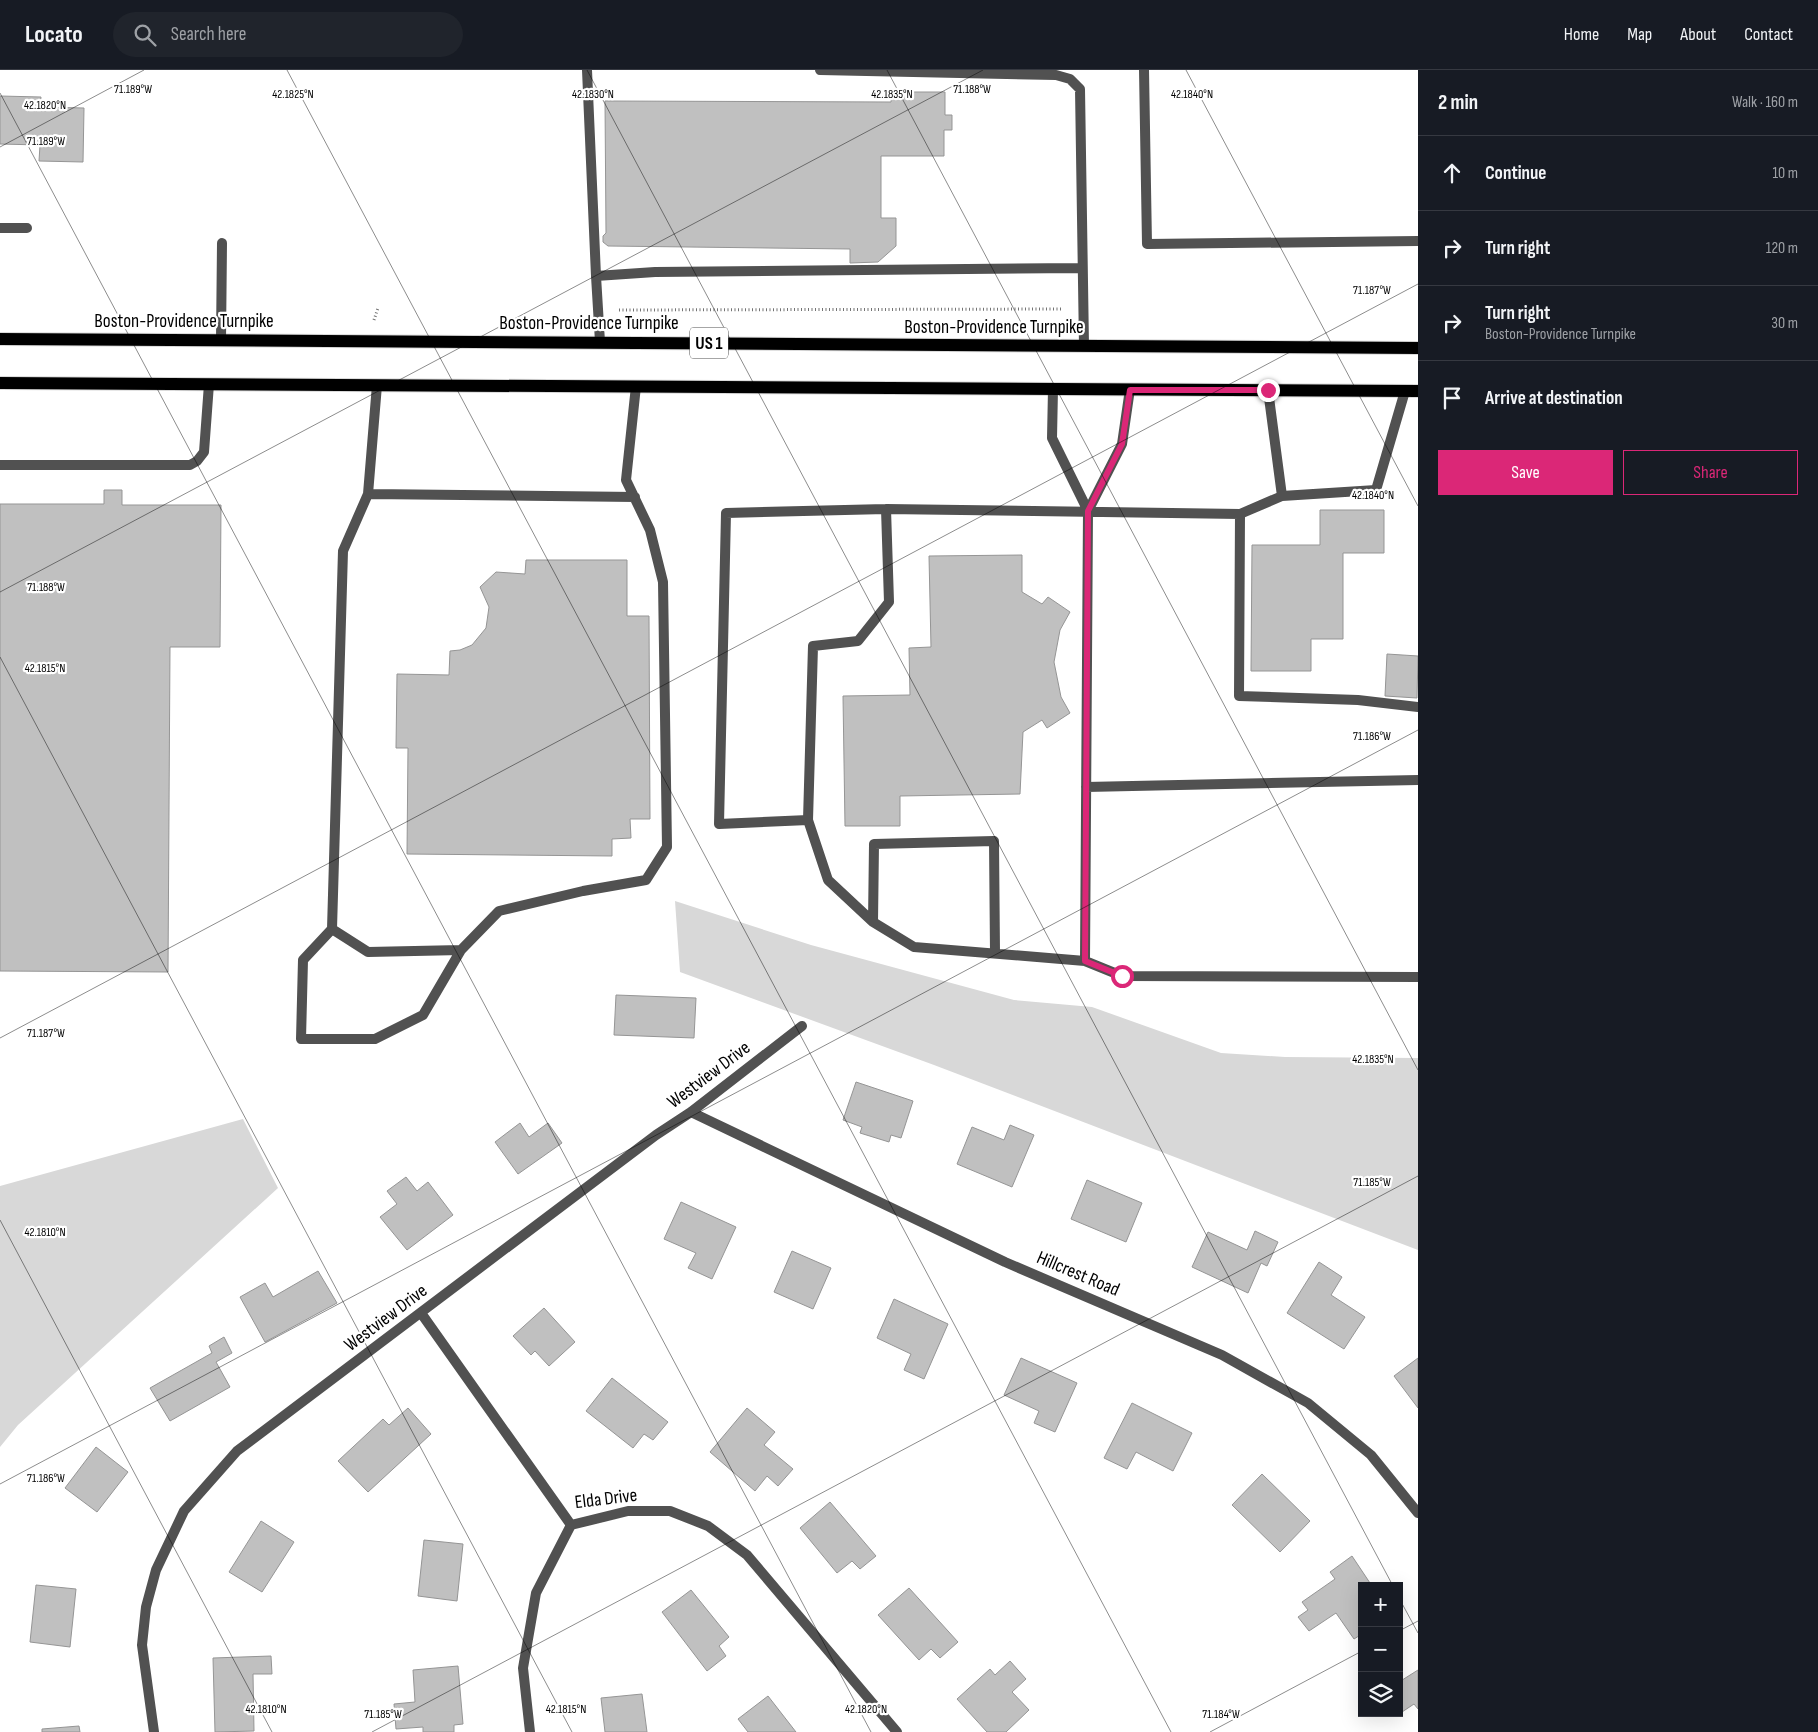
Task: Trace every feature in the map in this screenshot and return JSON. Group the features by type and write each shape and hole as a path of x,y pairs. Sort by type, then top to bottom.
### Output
{"main road":[{"name":"Boston-Providence Turnpike","path":"0,339 1418,348"},
{"path":"0,383 1418,391"}],"street":[{"path":"586,70 600,342"},
{"path":"820,70 1056,75 1070,79 1080,89 1084,346"},
{"path":"1144,70 1148,244 1418,241"},
{"path":"0,228 27,228"},
{"path":"221,340 222,243"},
{"path":"596,276 655,272 1082,268"},
{"path":"0,466 190,465 197,461 204,452 209,384"},
{"path":"377,385 368,494 343,551 332,929 303,960 301,1039 375,1039 423,1015 461,950 500,911 583,890 646,880 667,847 663,582 650,530 626,480 636,386"},
{"path":"1052,389 1052,438 1088,511"},
{"path":"1085,961 1088,511 1122,444 1130,390"},
{"path":"1268,390 1282,496"},
{"path":"808,820 719,824 726,513 886,509 1240,514 1282,496 1376,490 1405,391"},
{"path":"368,494 635,497"},
{"path":"886,509 889,602 858,641 813,646 808,820 828,880 873,922 914,947 1085,961 1122,976 1418,978"},
{"path":"1240,514 1239,696 1358,700 1418,707"},
{"path":"1086,788 1418,780"},
{"path":"873,922 874,844 994,841 995,954"},
{"path":"332,929 368,952 461,950"},
{"name":"Westview Drive","path":"154,1732 142,1645 146,1607 156,1570 184,1511 237,1452 656,1135 691,1112 802,1026"},
{"name":"Hillcrest Road","path":"691,1112 1005,1262 1231,1360 1308,1404 1364,1449 1418,1513"},
{"name":"Elda Drive","path":"421,1313 571,1525 628,1511 670,1511 708,1526 747,1555 897,1732"},
{"path":"530,1732 523,1668 536,1593 571,1525"}],"path":[{"path":"598,310 1083,309"}],"shaded area":[{"path":"675,901 811,945 1014,1000 1092,1007 1221,1053 1285,1057 1418,1058 1418,1250 934,1065 680,972"},
{"path":"243,1119 278,1188 18,1425 0,1447 0,1186"}],"building":[{"path":"892,92 945,92 945,115 952,115 952,130 944,130 944,156 881,156 881,218 896,218 896,246 878,262 850,263 850,249 608,246 603,242 603,236 606,233 605,101 891,102"},
{"path":"0,96 41,97 40,107 84,108 83,162 39,161 40,145 0,144"},
{"path":"104,490 122,490 122,505 221,505 220,647 170,647 168,972 0,971 0,504 104,504"},
{"path":"1320,510 1384,510 1384,553 1343,553 1343,639 1311,639 1311,671 1251,671 1252,545 1320,545"},
{"path":"1022,555 1022,592 1042,604 1048,597 1070,612 1060,630 1054,662 1061,697 1070,713 1047,728 1042,720 1023,732 1020,794 900,796 900,826 845,826 843,696 910,695 909,648 931,647 929,556"},
{"path":"526,560 627,560 627,616 649,616 650,819 630,819 631,838 612,839 612,856 407,854 408,748 396,748 397,674 449,675 450,651 460,650 472,645 486,628 489,607 480,587 496,572 525,574"},
{"path":"1387,654 1418,656 1417,698 1385,696"},
{"path":"616,995 696,998 694,1038 614,1035"},
{"path":"856,1082 913,1101 901,1138 891,1135 889,1142 860,1133 862,1127 843,1120"},
{"path":"520,1123 529,1137 548,1123 562,1143 518,1174 495,1142"},
{"path":"1010,1125 1034,1135 1012,1187 957,1164 972,1127 1004,1140"},
{"path":"406,1177 417,1191 428,1182 453,1215 407,1250 380,1217 397,1204 387,1191"},
{"path":"1087,1180 1142,1203 1126,1242 1071,1219"},
{"path":"681,1202 736,1227 712,1279 688,1268 696,1253 664,1239"},
{"path":"1255,1231 1278,1242 1267,1266 1261,1263 1248,1293 1192,1267 1208,1232 1247,1250"},
{"path":"792,1251 831,1268 813,1309 774,1292"},
{"path":"1319,1262 1342,1277 1331,1295 1365,1317 1344,1349 1287,1313"},
{"path":"318,1271 337,1303 265,1342 240,1297 265,1283 273,1297"},
{"path":"894,1299 948,1324 924,1379 904,1370 911,1354 877,1338"},
{"path":"544,1308 575,1342 549,1366 535,1351 531,1355 513,1336"},
{"path":"224,1337 232,1353 216,1362 230,1387 170,1421 150,1388 212,1353 209,1346"},
{"path":"1021,1358 1077,1383 1055,1432 1034,1423 1039,1411 1004,1395"},
{"path":"1418,1358 1418,1408 1394,1376"},
{"path":"612,1378 668,1422 653,1440 644,1434 633,1448 586,1411"},
{"path":"1132,1403 1192,1433 1173,1471 1136,1452 1127,1469 1104,1458"},
{"path":"408,1408 431,1434 368,1492 338,1461 383,1419 389,1425"},
{"path":"747,1408 775,1432 764,1445 793,1469 778,1486 767,1476 755,1491 710,1452"},
{"path":"96,1447 128,1472 97,1512 65,1488"},
{"path":"1262,1474 1310,1521 1280,1552 1232,1505"},
{"path":"830,1502 876,1556 860,1569 852,1561 837,1573 800,1528"},
{"path":"261,1521 294,1542 262,1592 229,1572"},
{"path":"424,1540 463,1544 457,1601 418,1596"},
{"path":"1352,1556 1369,1582 1358,1582 1358,1636 1354,1639 1336,1613 1309,1631 1298,1617 1308,1610 1302,1602 1335,1579 1330,1572"},
{"path":"36,1585 76,1589 70,1647 30,1642"},
{"path":"909,1588 958,1642 940,1658 931,1649 919,1660 878,1615"},
{"path":"691,1590 729,1637 719,1646 726,1656 707,1671 662,1612"},
{"path":"271,1656 272,1674 253,1674 254,1731 215,1732 213,1658"},
{"path":"1010,1661 1026,1679 1012,1692 1029,1710 1006,1732 987,1732 957,1699 990,1669 995,1675"},
{"path":"458,1666 463,1724 454,1725 454,1732 423,1732 423,1727 396,1729 394,1704 415,1702 413,1670"},
{"path":"1418,1670 1418,1709 1414,1704 1403,1711 1403,1679"},
{"path":"642,1694 647,1732 605,1732 601,1698"},
{"path":"768,1696 796,1732 748,1732 738,1719"},
{"path":"79,1726 80,1732 42,1732 42,1729"}],"route":[{"path":"1122,976 1085,961 1088,511 1122,444 1130,390 1268,390"}]}
